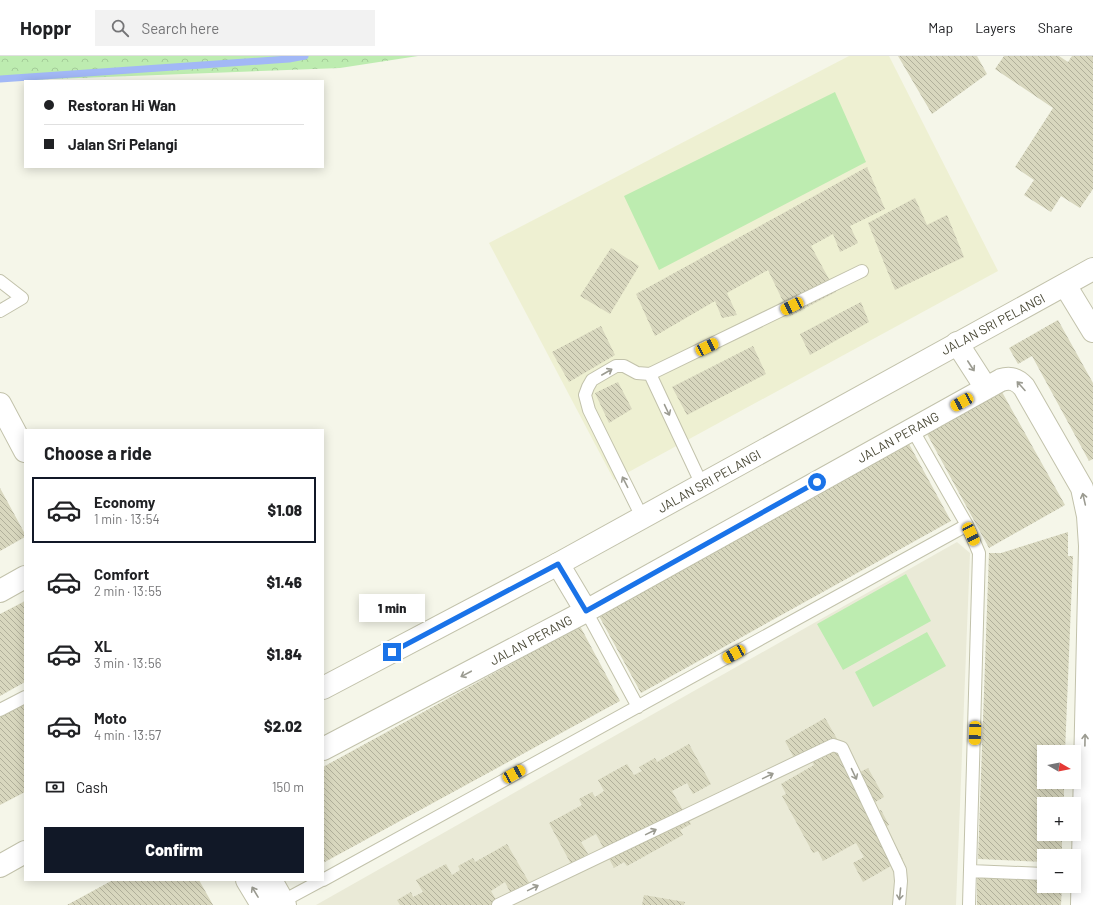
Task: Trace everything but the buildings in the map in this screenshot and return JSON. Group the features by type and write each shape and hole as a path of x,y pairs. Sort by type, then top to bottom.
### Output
{"street":[{"name":"JALAN SRI PELANGI","path":"324,687 558,564 1093,269"},
{"path":"1065,285 1093,331"},
{"path":"957,343 986,388"},
{"name":"JALAN PERANG","path":"324,748 586,611 986,388 1007,378 1014,379 1024,387 1082,488 1088,516 1090,546 1082,905"},
{"path":"0,404 24,449"},
{"path":"558,564 586,611"},
{"path":"0,591 24,578"},
{"path":"0,866 24,853"},
{"path":"248,881 262,905"},
{"path":"273,881 284,903"}],"lane":[{"path":"642,518 589,410 585,395 592,380 616,366 624,366 637,373 650,374 862,272"},
{"path":"0,281 22,298 0,311"},
{"path":"650,374 702,484"},
{"path":"912,428 967,525 980,553 969,905"},
{"path":"324,879 967,525"},
{"path":"586,611 638,707"},
{"path":"0,710 24,698"},
{"path":"498,905 833,745 842,748 900,870 901,881 899,905"},
{"path":"970,871 1037,874"},
{"path":"284,903 321,881"}],"shaded area":[{"path":"849,56 889,56 998,271 614,480 489,243"},
{"path":"957,542 970,553 956,905 316,905"}],"green space":[{"path":"0,56 418,56 340,68 0,81"},
{"path":"835,92 866,162 659,270 624,196"},
{"path":"906,574 931,621 843,670 817,624"},
{"path":"927,632 946,666 873,707 855,672"}],"waterway":[{"path":"0,79 289,59 305,56"}],"route":[{"path":"392,652 558,564 586,611 817,482"}]}
